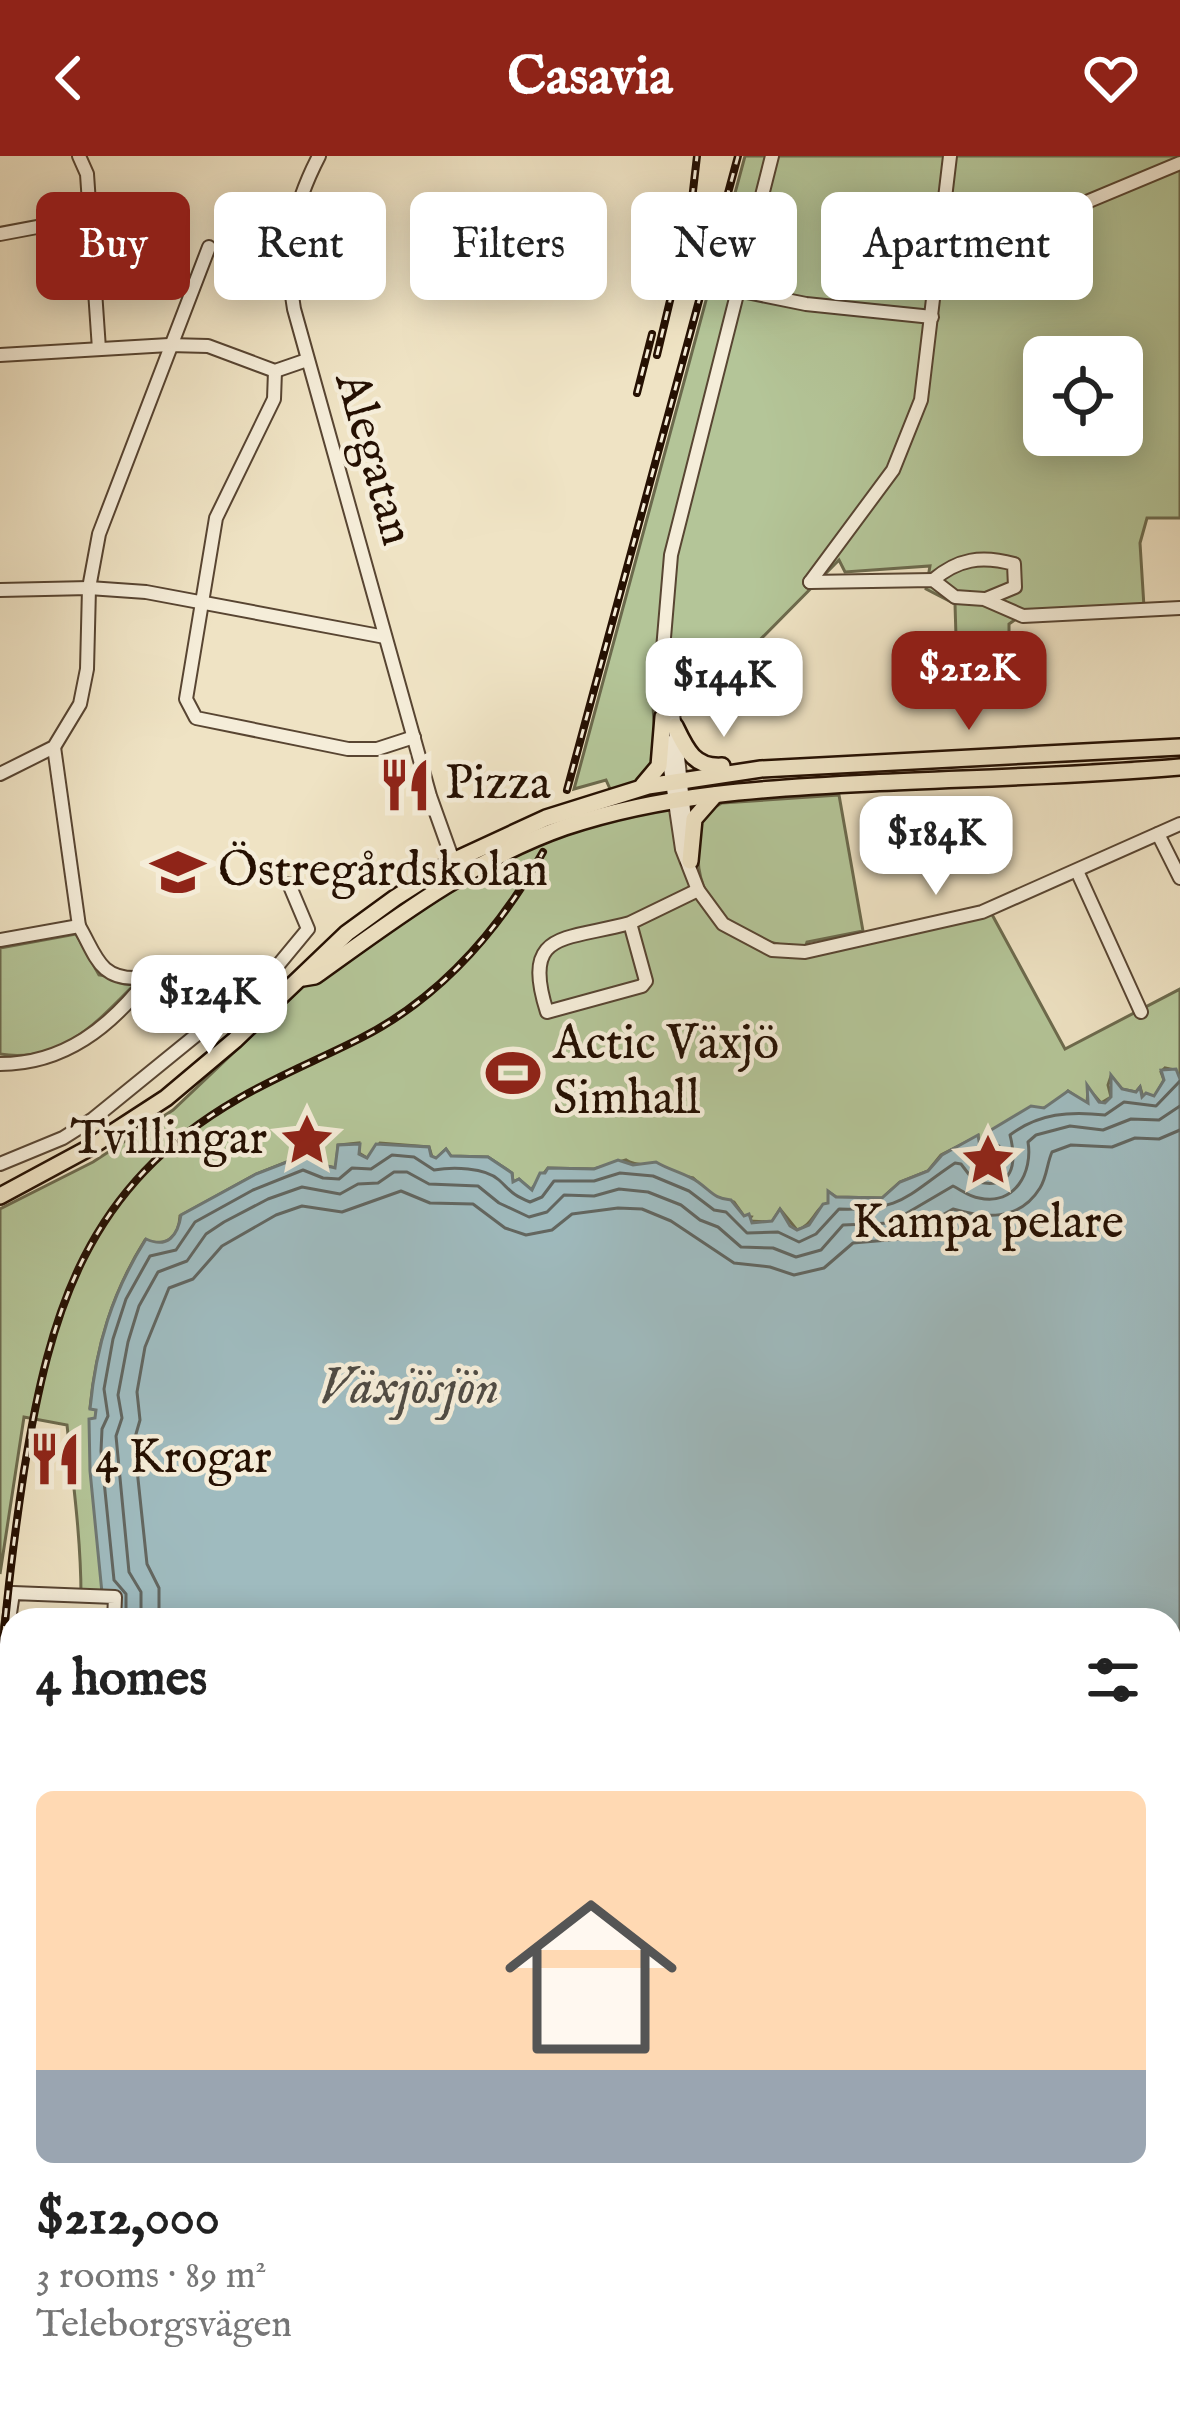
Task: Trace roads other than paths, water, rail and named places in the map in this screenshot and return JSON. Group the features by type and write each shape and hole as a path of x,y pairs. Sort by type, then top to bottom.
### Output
{"main road":[{"path":"669,721 690,754 703,764 761,769"},
{"path":"637,789 658,766 669,721"},
{"path":"303,979 307,967 346,933 453,861 546,818 637,789 761,769 1180,747"},
{"path":"0,1196 89,1148 166,1097 303,979 315,976 416,904 562,828 679,800 784,787 1180,767"},
{"path":"691,867 694,820 716,795"}],"street":[{"path":"79,156 88,192"},
{"path":"307,360 289,279 288,248 299,194 319,156"},
{"path":"763,192 772,156"},
{"path":"946,192 950,156"},
{"path":"1093,199 1180,163"},
{"path":"0,235 36,228"},
{"path":"0,775 54,747 80,704 87,669 88,588 99,534 209,247"},
{"path":"96,300 99,349"},
{"path":"734,300 677,521 663,640 682,848 698,890 724,924 772,950 805,952 982,912 1180,824"},
{"path":"786,300 932,317"},
{"path":"934,300 921,400 904,448 893,470 810,582 933,580 955,561 995,559 1013,564 1015,587 984,599"},
{"name":"Alegatan","path":"0,355 170,345 208,346 275,371 307,360 414,737 460,878"},
{"path":"275,371 274,399 216,518 186,699 196,718 348,749 377,749 414,737"},
{"path":"933,580 955,598 984,599 1023,616 1180,608"},
{"path":"0,590 146,592 385,638"},
{"path":"54,747 79,926 97,964 125,979 163,971 212,1024"},
{"path":"1158,834 1180,878"},
{"path":"1077,871 1142,1012"},
{"path":"0,1164 63,1138 93,1119 270,975 304,936 307,921 290,884"},
{"path":"630,923 646,981 642,986 547,1012 536,971 549,945 630,923 698,890"},
{"path":"0,940 79,926"},
{"path":"0,1064 25,1064 63,1053 111,1020 148,977"},
{"path":"11,1608 14,1593 115,1597 115,1608"}],"water":[{"name":"Växjösjön","path":"1176,1069 1180,1079 1180,1608 115,1608 115,1596 102,1593 89,1419 95,1418 96,1410 90,1409 96,1363 108,1321 146,1239 166,1241 181,1215 256,1174 313,1152 318,1164 335,1168 338,1145 360,1144 359,1154 367,1158 376,1144 429,1147 436,1158 446,1149 451,1156 488,1157 512,1173 513,1182 519,1179 532,1190 548,1168 594,1169 618,1160 633,1165 656,1162 694,1179 717,1197 731,1200 744,1216 749,1214 752,1223 772,1221 780,1209 797,1230 809,1225 828,1203 828,1191 836,1197 882,1198 978,1135 980,1147 974,1161 979,1170 991,1172 1000,1165 1002,1155 986,1133 1031,1106 1044,1108 1068,1091 1088,1103 1087,1085 1105,1103 1111,1097 1111,1075 1122,1089 1136,1092 1140,1087 1142,1097 1146,1093 1154,1096 1164,1080 1161,1070"}],"railway":[{"path":"657,355 690,217 697,156"},
{"path":"567,790 738,156"},
{"path":"637,393 652,334"},
{"path":"6,1608 34,1412 47,1357 84,1257 111,1212 145,1171 187,1133 238,1099 390,1021 443,982 487,934 543,852"}],"place":[{"name":"Pizza","path":"405,785"},
{"name":"Östregårdskolan","path":"178,872"},
{"name":"Actic Växjö Simhall","path":"513,1073"},
{"name":"Tvillingar","path":"307,1140"},
{"name":"Kampa pelare","path":"988,1160"},
{"name":"4 Krogar","path":"55,1459"}]}
